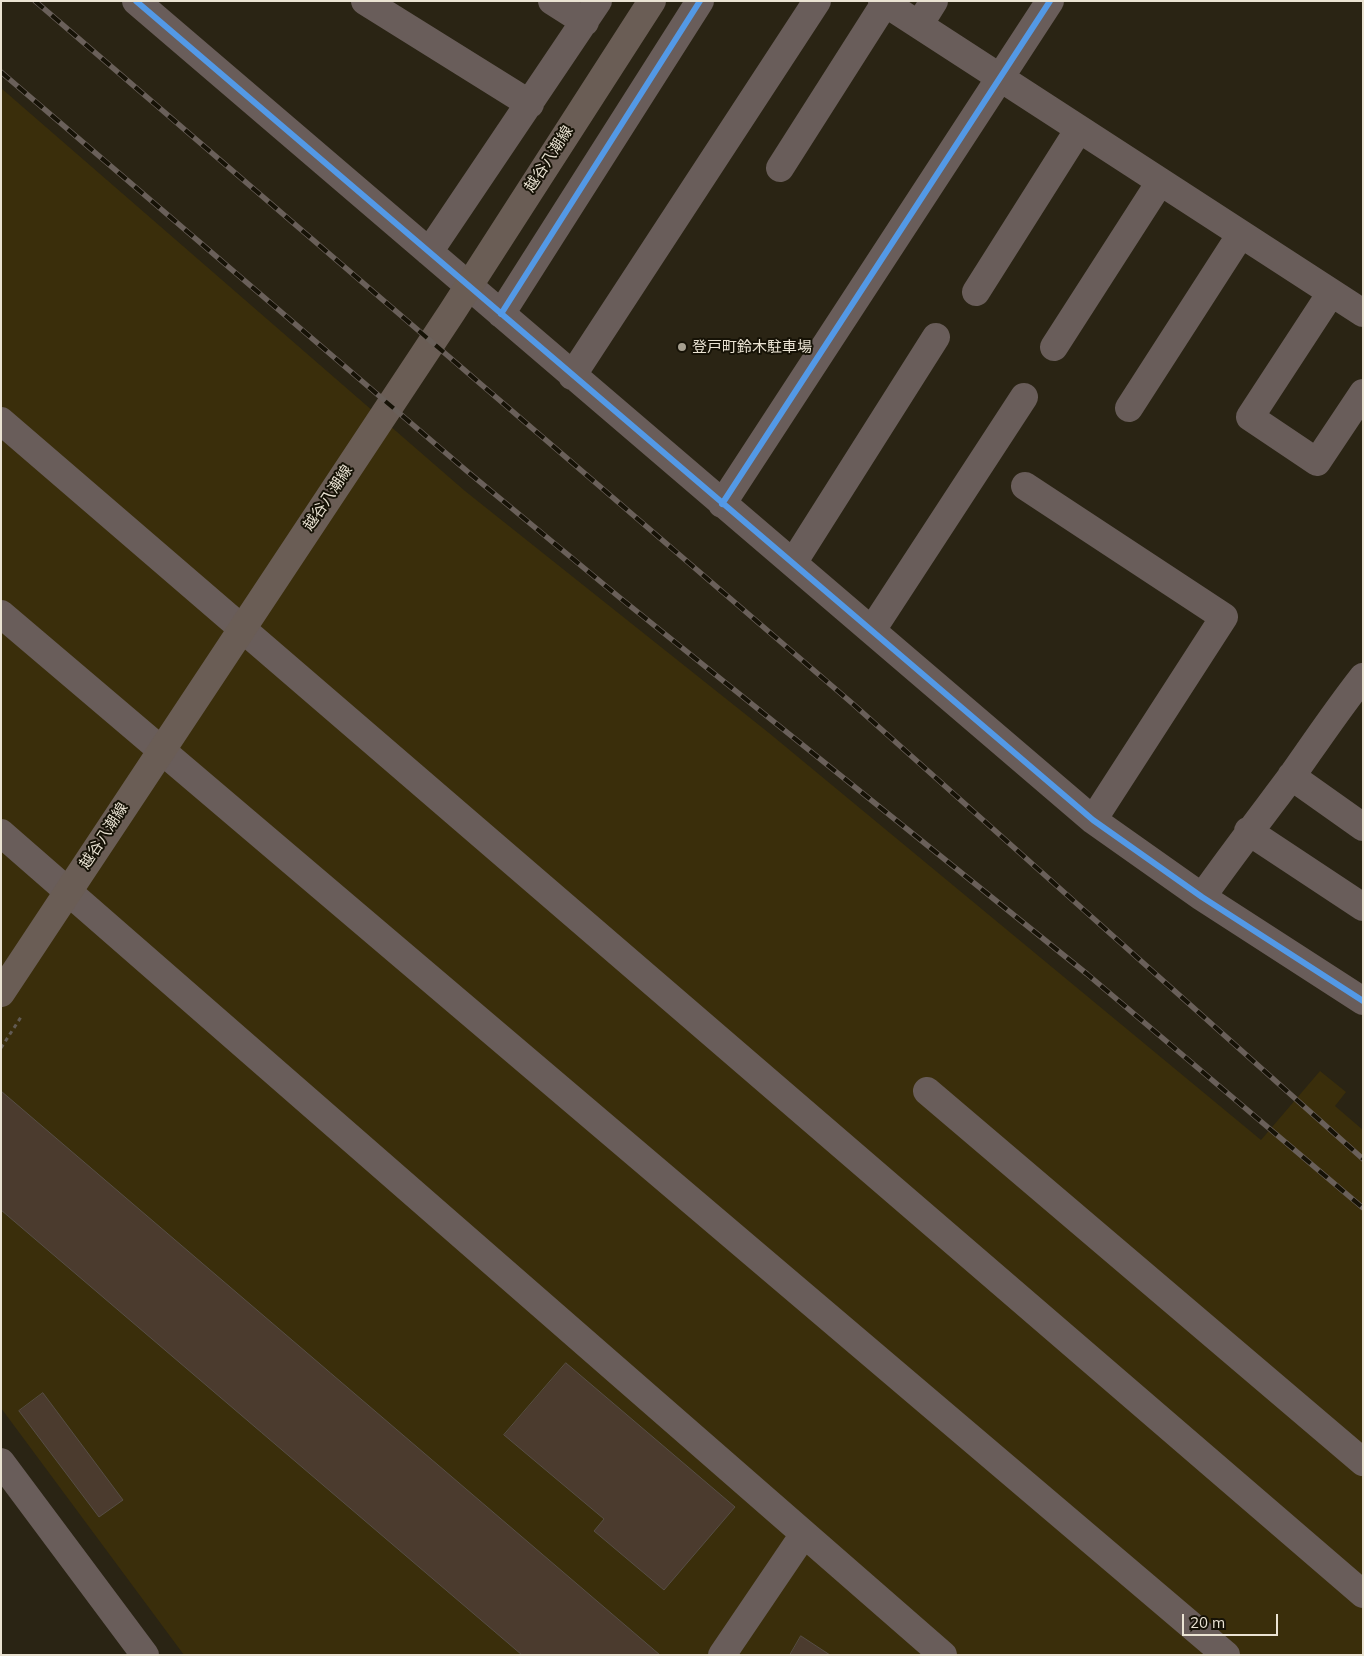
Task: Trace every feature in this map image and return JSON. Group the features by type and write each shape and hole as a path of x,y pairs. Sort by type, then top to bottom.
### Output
{"main road":[{"name":"越谷八潮線","path":"1,993 452,312 652,1"}],"street":[{"path":"136,1 1093,820 1202,897 1363,1001"},
{"path":"366,1 530,104"},
{"path":"429,252 592,12 552,1"},
{"path":"501,314 700,1"},
{"path":"572,376 817,1"},
{"path":"919,25 934,1"},
{"path":"722,504 1050,1"},
{"path":"780,168 884,2 1363,313"},
{"path":"976,292 1079,129"},
{"path":"1054,347 1160,182"},
{"path":"1129,408 1241,234"},
{"path":"1331,293 1250,417 1317,462 1363,393"},
{"path":"793,564 936,337"},
{"path":"872,630 1024,397"},
{"path":"1,421 1363,1594"},
{"path":"1025,486 1224,617 1093,820"},
{"path":"1,614 1226,1655"},
{"path":"1202,897 1248,831 1291,776 1330,718 1361,684"},
{"path":"1291,776 1363,827"},
{"path":"1248,831 1363,906"},
{"path":"1,833 943,1655"},
{"path":"926,1091 1363,1462"},
{"path":"1,1462 145,1655"},
{"path":"722,1655 804,1534"}],"shaded area":[{"path":"1,88 465,491 769,733 1261,1140 1320,1071 1346,1092 1335,1106 1363,1130 1363,1655 184,1655 1,1408"}],"building":[{"path":"1,1091 660,1655 522,1655 1,1210"},
{"path":"566,1363 735,1507 664,1590 594,1531 604,1519 504,1435"},
{"path":"43,1393 123,1500 99,1517 19,1411"},
{"path":"801,1636 830,1655 790,1655"}],"railway":[{"path":"35,1 853,704 1363,1159"},
{"path":"1,72 468,472 619,597 1087,974 1363,1208"}],"cycle path":[{"path":"136,1 1093,820 1202,897 1363,1001"},
{"path":"501,314 700,1"},
{"path":"722,504 1050,1"}],"place":[{"name":"登戸町鈴木駐車場","path":"682,347"}]}
